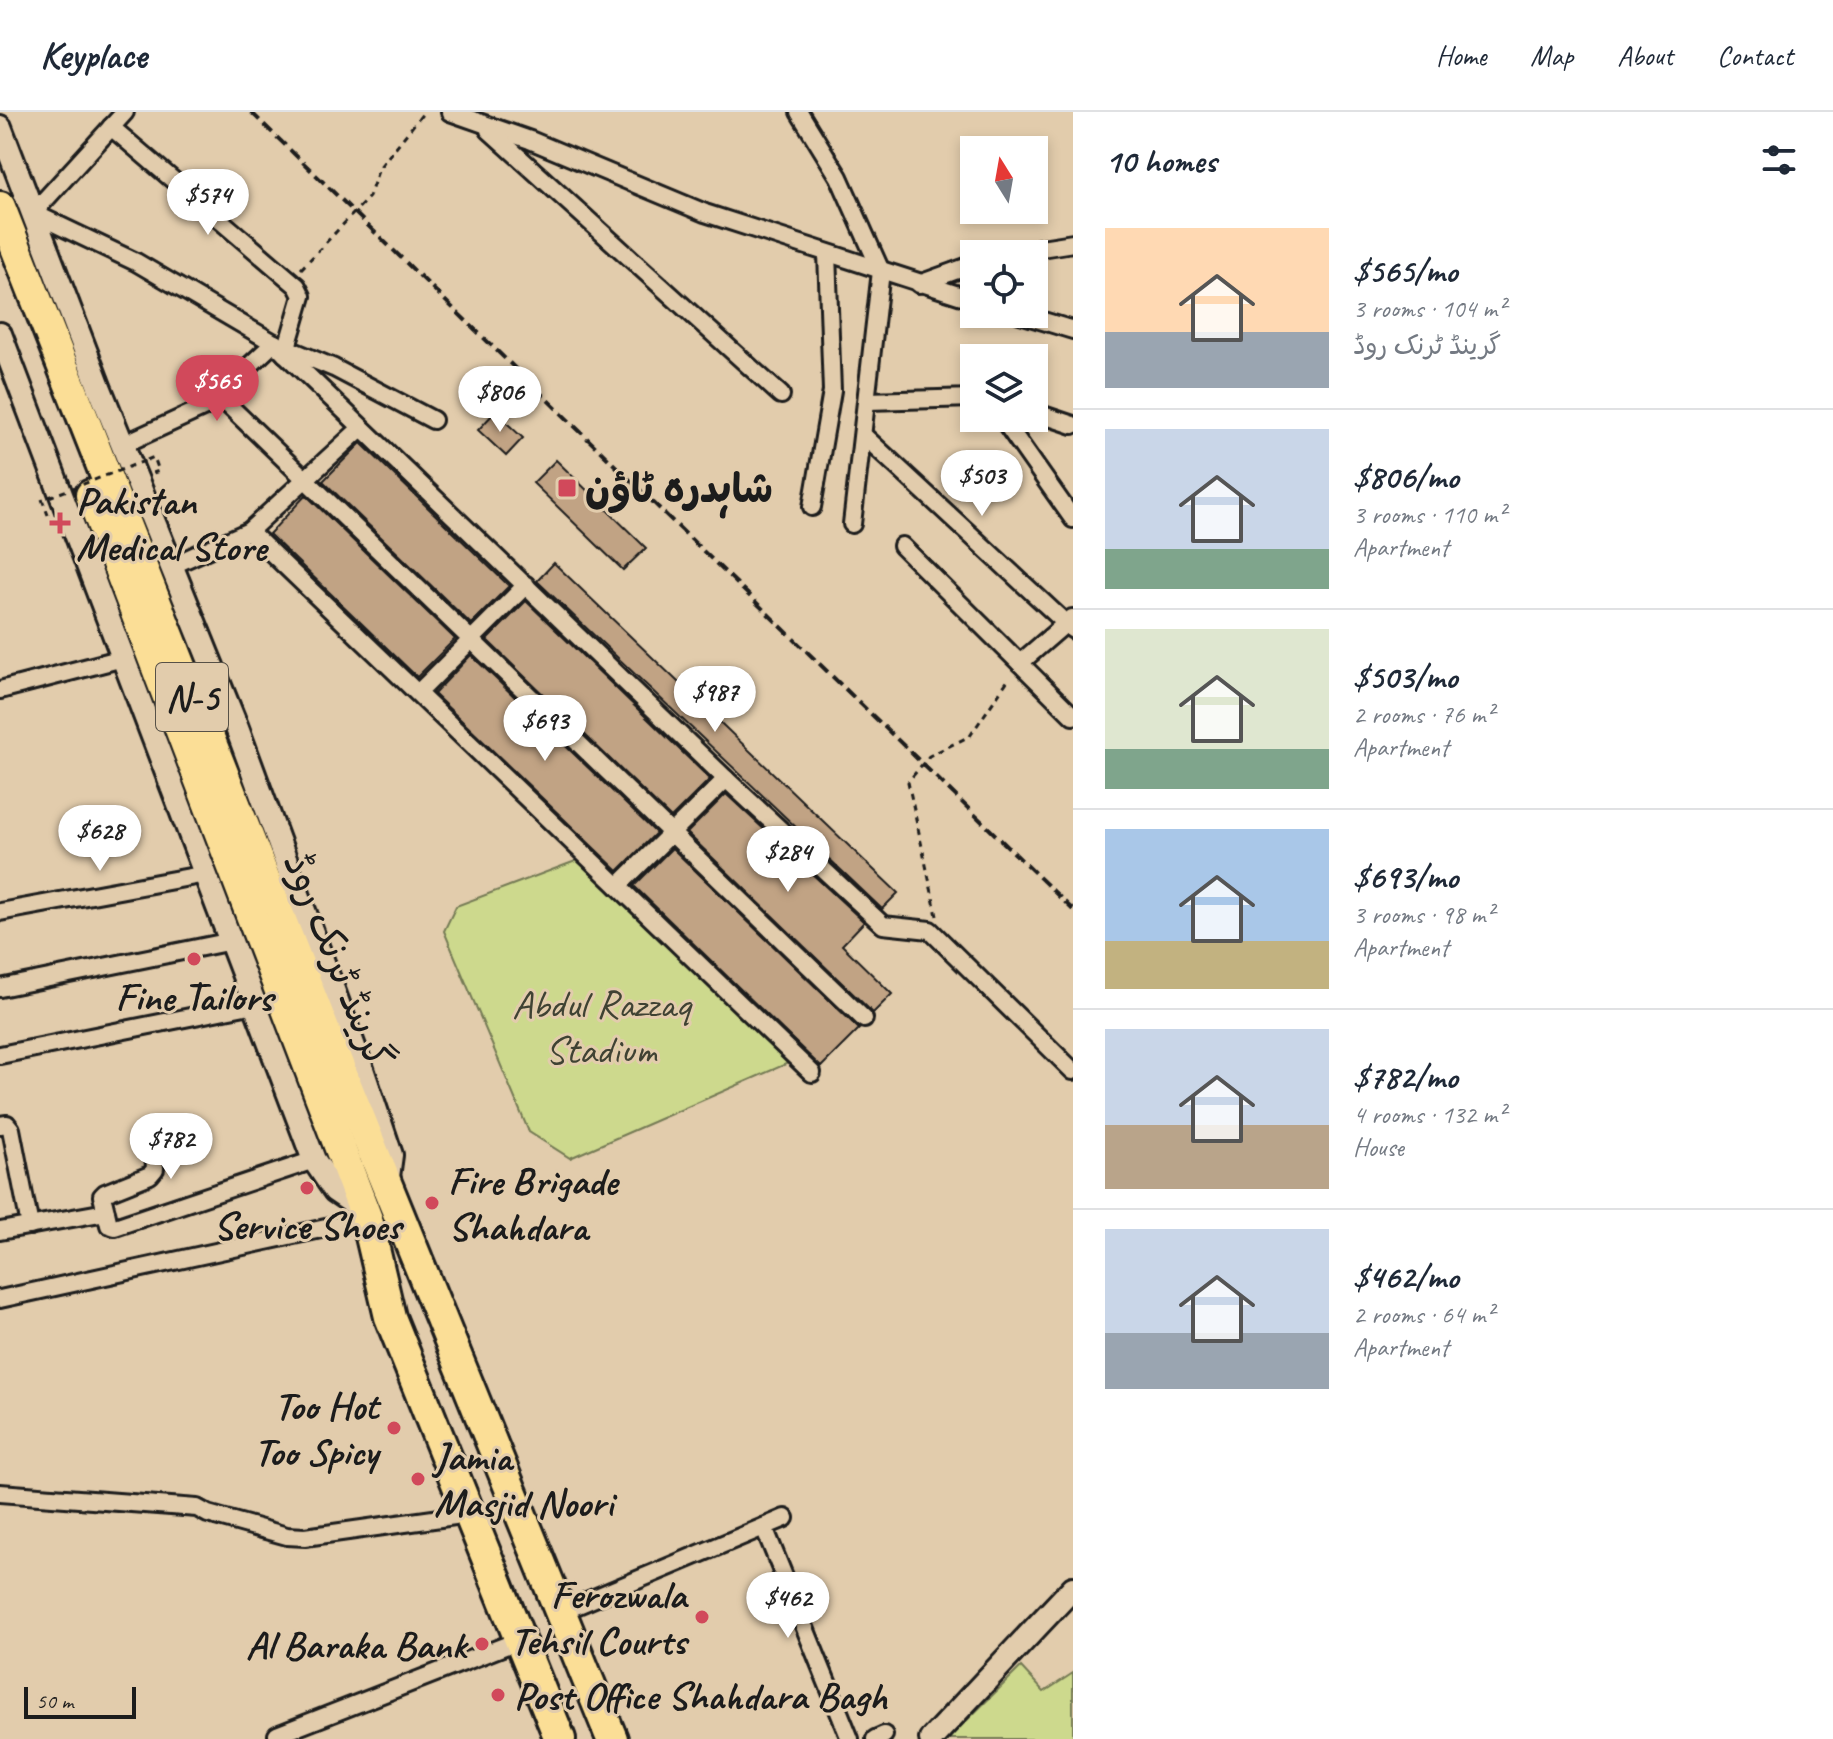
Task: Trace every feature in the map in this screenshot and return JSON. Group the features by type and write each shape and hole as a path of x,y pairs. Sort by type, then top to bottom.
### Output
{"highway":[{"name":"گرینڈ ٹرنک روڈ","path":"0,207 387,1186 612,1739"},
{"name":"گرینڈ ٹرنک روڈ","path":"0,258 365,1214 390,1317 560,1739"}],"street":[{"path":"33,213 125,112"},
{"path":"450,112 705,213 960,296"},
{"path":"799,112 839,177 881,271 852,524"},
{"path":"482,123 781,395"},
{"path":"0,127 122,445 237,728 361,1066 391,1155 387,1186"},
{"path":"111,127 291,282 302,296 282,348 191,415 122,445"},
{"path":"33,213 136,262 282,348 334,368 433,420"},
{"path":"1048,247 1073,243"},
{"path":"812,507 832,391 827,253"},
{"path":"919,284 960,269"},
{"path":"1048,322 1073,330"},
{"path":"0,334 5,364 123,658 314,1160 335,1191 365,1214"},
{"path":"282,348 726,779 883,925 930,930 1073,1071"},
{"path":"219,396 864,1019"},
{"path":"867,401 960,398"},
{"path":"1048,417 1073,425"},
{"path":"171,566 249,531 361,428"},
{"path":"1012,432 1073,519"},
{"path":"863,435 1070,623 1020,663"},
{"path":"249,531 812,1073"},
{"path":"902,546 1073,716"},
{"path":"418,693 526,585"},
{"path":"0,690 123,658"},
{"path":"618,886 726,779"},
{"path":"0,912 206,874"},
{"path":"0,988 232,941"},
{"path":"0,1055 255,1004"},
{"path":"0,1125 7,1124 11,1129 30,1226"},
{"path":"153,1129 155,1169 150,1175 102,1196 109,1225 115,1227 314,1160"},
{"path":"0,1231 106,1212"},
{"path":"0,1299 365,1214"},
{"path":"0,1493 197,1508 208,1514 287,1536 320,1536 469,1514"},
{"path":"561,1612 785,1518"},
{"path":"764,1527 850,1739"},
{"path":"931,1739 1073,1588"},
{"path":"277,1735 520,1640"}],"path":[{"path":"291,282 369,197 379,168 424,112"},
{"path":"49,497 154,457 159,471 152,473 150,468"},
{"path":"930,930 937,915 908,782 929,756 970,736 1020,663"}],"green space":[{"name":"Abdul Razzaq Stadium","path":"581,859 793,1061 570,1158 529,1132 444,931 456,906"},
{"path":"1021,1667 1044,1692 1073,1673 1073,1739 948,1739"}],"building":[{"path":"495,412 523,438 506,456 478,430"},
{"path":"361,443 509,586 471,624 323,481"},
{"path":"556,460 646,548 623,570 533,483"},
{"path":"306,495 455,639 417,677 269,534"},
{"path":"554,563 898,893 882,909 537,581"},
{"path":"526,601 710,779 671,818 487,640"},
{"path":"471,655 656,833 618,871 434,694"},
{"path":"726,794 864,922 842,945 892,994 873,1013 687,833"},
{"path":"672,848 859,1029 821,1067 634,886"}],"railway":[{"path":"251,112 1073,910"}],"place":[{"name":"شاہدرہ ٹاؤن","path":"567,488"},
{"name":"Pakistan Medical Store","path":"60,523"},
{"name":"Fine Tailors","path":"194,959"},
{"name":"Service Shoes","path":"307,1188"},
{"name":"Fire Brigade Shahdara","path":"432,1203"},
{"name":"Too Hot Too Spicy","path":"394,1428"},
{"name":"Jamia Masjid Noori","path":"418,1479"},
{"name":"Ferozwala Tehsil Courts","path":"702,1617"},
{"name":"Al Baraka Bank","path":"482,1644"},
{"name":"Post Office Shahdara Bagh","path":"498,1695"}]}
